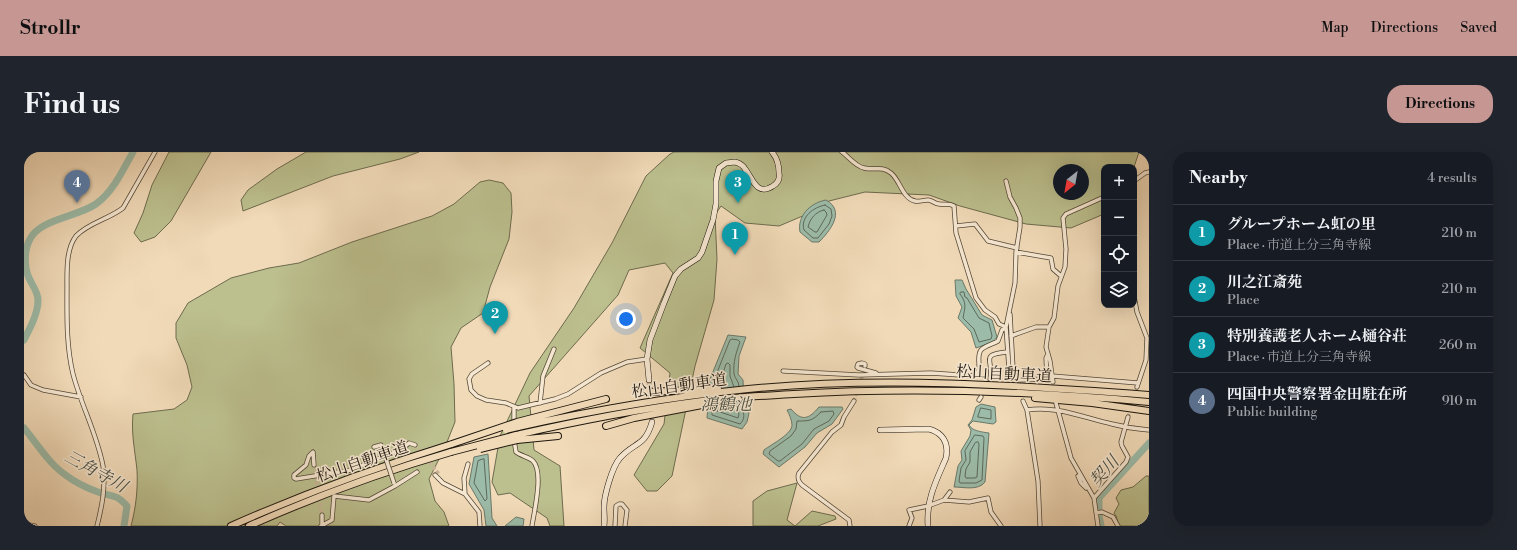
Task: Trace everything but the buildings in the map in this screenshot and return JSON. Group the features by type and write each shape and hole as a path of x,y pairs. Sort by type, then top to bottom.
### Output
{"highway":[{"name":"松山自動車道","path":"249,526 323,495 415,463 576,421 749,389 850,383 920,383 1015,386 1149,395"},
{"name":"松山自動車道","path":"231,526 323,488 393,462 452,444 518,425 643,402 703,397 750,396 849,390 965,391 1149,402"},
{"path":"965,391 1092,403 1149,411"},
{"path":"646,392 703,397"},
{"path":"606,426 703,397"},
{"path":"518,425 606,399"},
{"path":"517,437 558,436"}],"street":[{"path":"97,526 104,488 103,466 73,374 67,335 67,275 69,257 75,237 82,231 122,208 155,152"},
{"path":"648,380 647,359 650,340 675,276 698,258 710,233 716,204 716,181 719,168 726,163 739,163 747,171 751,181 757,187 764,189 771,188 777,183 779,177 778,163 772,152"},
{"path":"842,152 855,164 862,168 883,168 890,172 908,196 915,201 926,200 937,204 951,204 954,206 961,252 976,298 985,310 995,317 999,324 1006,327"},
{"path":"1137,178 1144,172 1149,172"},
{"path":"1006,180 1010,197 1020,218 1015,283 1006,327 1007,352 1012,379"},
{"path":"1053,382 1046,347 1049,327 1054,318 1058,286 1065,261 1064,216 1101,198"},
{"path":"956,226 975,224 988,241 1051,258 1053,269 1061,276"},
{"path":"1052,376 1137,385 1146,360 1147,338 1136,308"},
{"path":"1010,311 1013,368 1018,380 1047,379 1046,358 1048,354"},
{"path":"783,371 883,374 931,373 974,376 978,374 980,352 982,349 998,341 1002,330 1006,327"},
{"path":"1011,336 1036,327 1049,327"},
{"path":"540,403 543,376 554,349"},
{"path":"990,379 990,356 993,353 1007,352"},
{"path":"488,364 472,374 469,379 471,390 477,396 486,400 524,408 568,394 601,373 617,365 647,359"},
{"path":"865,366 864,363 859,363 857,365 858,368 883,374"},
{"path":"24,375 31,385 43,390 81,397"},
{"path":"1023,401 1027,410 1038,481 1040,526"},
{"path":"850,526 849,520 802,485 798,476 832,432 841,426 844,417 854,402"},
{"path":"1056,404 1071,458 1094,498 1098,526"},
{"path":"514,407 514,445 516,452 532,461 536,466 538,476 538,489 532,526"},
{"path":"1027,410 1038,408 1058,410 1149,430"},
{"path":"1094,498 1126,462 1128,457 1121,442 1128,417"},
{"path":"604,526 605,496 616,465 620,458 645,438 649,432 652,422"},
{"path":"880,430 929,429 937,431 942,435 948,452 932,491 928,506 928,526"},
{"path":"314,465 312,452 306,465 294,475 294,478 296,479 351,470 402,449 409,443 415,445"},
{"path":"374,447 381,445 394,484"},
{"path":"465,494 464,478 468,464"},
{"path":"322,526 332,520 334,496 369,500 394,484 417,472"},
{"path":"437,475 443,483 465,494 478,512 480,526"},
{"path":"944,500 950,492"},
{"path":"909,526 912,518 909,510 928,506 944,500 969,502 988,498 991,512 1001,526"},
{"path":"615,526 616,506 622,504 627,510 625,526"},
{"path":"1096,513 1102,512 1113,517 1118,526"},
{"path":"322,515 322,526"},
{"path":"24,524 35,526"}],"green space":[{"path":"169,152 211,152 171,221 155,237 141,242 134,233 143,213 152,185"},
{"path":"306,152 419,152 400,159 333,176 243,211 241,200 248,190 277,169"},
{"path":"674,152 1139,152 1135,164 1101,164 1101,215 1071,228 1026,224 960,206 929,195 865,192 829,201 812,212 779,226 745,223 721,206 715,215 717,259 714,300 695,366 672,476 657,491 647,491 634,475 664,424 670,373 640,348 673,273 665,263 629,270 618,295 529,396 534,450 560,466 564,526 550,526 547,518 510,493 498,495 492,482 500,436 530,373 574,308 612,243 646,176"},
{"path":"489,180 503,183 511,193 512,212 509,239 490,287 483,313 461,328 451,347 455,422 445,447 429,479 435,501 444,512 449,526 286,526 280,522 277,526 131,526 137,484 133,414 174,409 187,400 192,387 187,365 176,338 176,323 188,303 231,278 269,268 299,263 352,242 432,216 454,204 480,182"},
{"path":"1146,476 1149,476 1149,526 1119,526 1114,513 1119,504 1116,498 1121,490 1133,487"},
{"path":"797,483 787,520 795,526 753,526 753,501 767,491"},
{"path":"812,511 835,516 836,519 818,526 795,526"}],"water":[{"path":"826,200 835,210 834,221 828,232 819,242 812,242 800,232 801,221 806,211 810,207"},
{"path":"955,280 962,280 982,315 992,320 997,337 993,342 976,348 971,332 958,318 962,307 956,296"},
{"name":"鴻鶴池","path":"728,335 746,337 739,356 738,374 743,380 744,403 749,413 747,422 742,429 707,418 710,379"},
{"path":"981,404 995,407 996,422 993,424 973,421 969,425 980,432 989,433 985,482 979,487 975,488 954,487 958,466 962,460 961,451 970,436 971,430 968,425 972,420 976,407"},
{"path":"819,407 842,407 843,409 832,424 817,433 805,447 779,467 763,454 764,450 789,432 792,421 787,410 791,409 799,416 805,417 812,414"},
{"path":"488,454 492,518 497,526 486,526 484,510 469,484 474,457"},
{"path":"516,517 524,519 523,526 505,526"}],"waterway":[{"name":"三角寺川","path":"24,340 31,326 38,305 37,294 26,269 25,258 30,239 35,232 42,227 88,208 102,199 117,180 133,152"},
{"name":"三角寺川","path":"24,428 49,460 70,479 98,492 116,497 123,502 127,506 124,526"},
{"name":"契川","path":"1101,526 1099,515 1099,498 1149,443"}],"tunnel":[{"path":"854,401 865,368"},
{"path":"981,397 990,379"},
{"path":"649,380 652,422"},
{"path":"1128,417 1137,387"},
{"path":"415,445 422,454"},
{"path":"426,458 439,474"},
{"path":"314,465 322,515"}],"place":[{"name":"四国中央警察署金田駐在所","path":"77,203"},
{"name":"特別養護老人ホーム樋谷荘","path":"738,203"},
{"name":"グループホーム虹の里","path":"735,255"},
{"name":"川之江斎苑","path":"495,334"}]}
